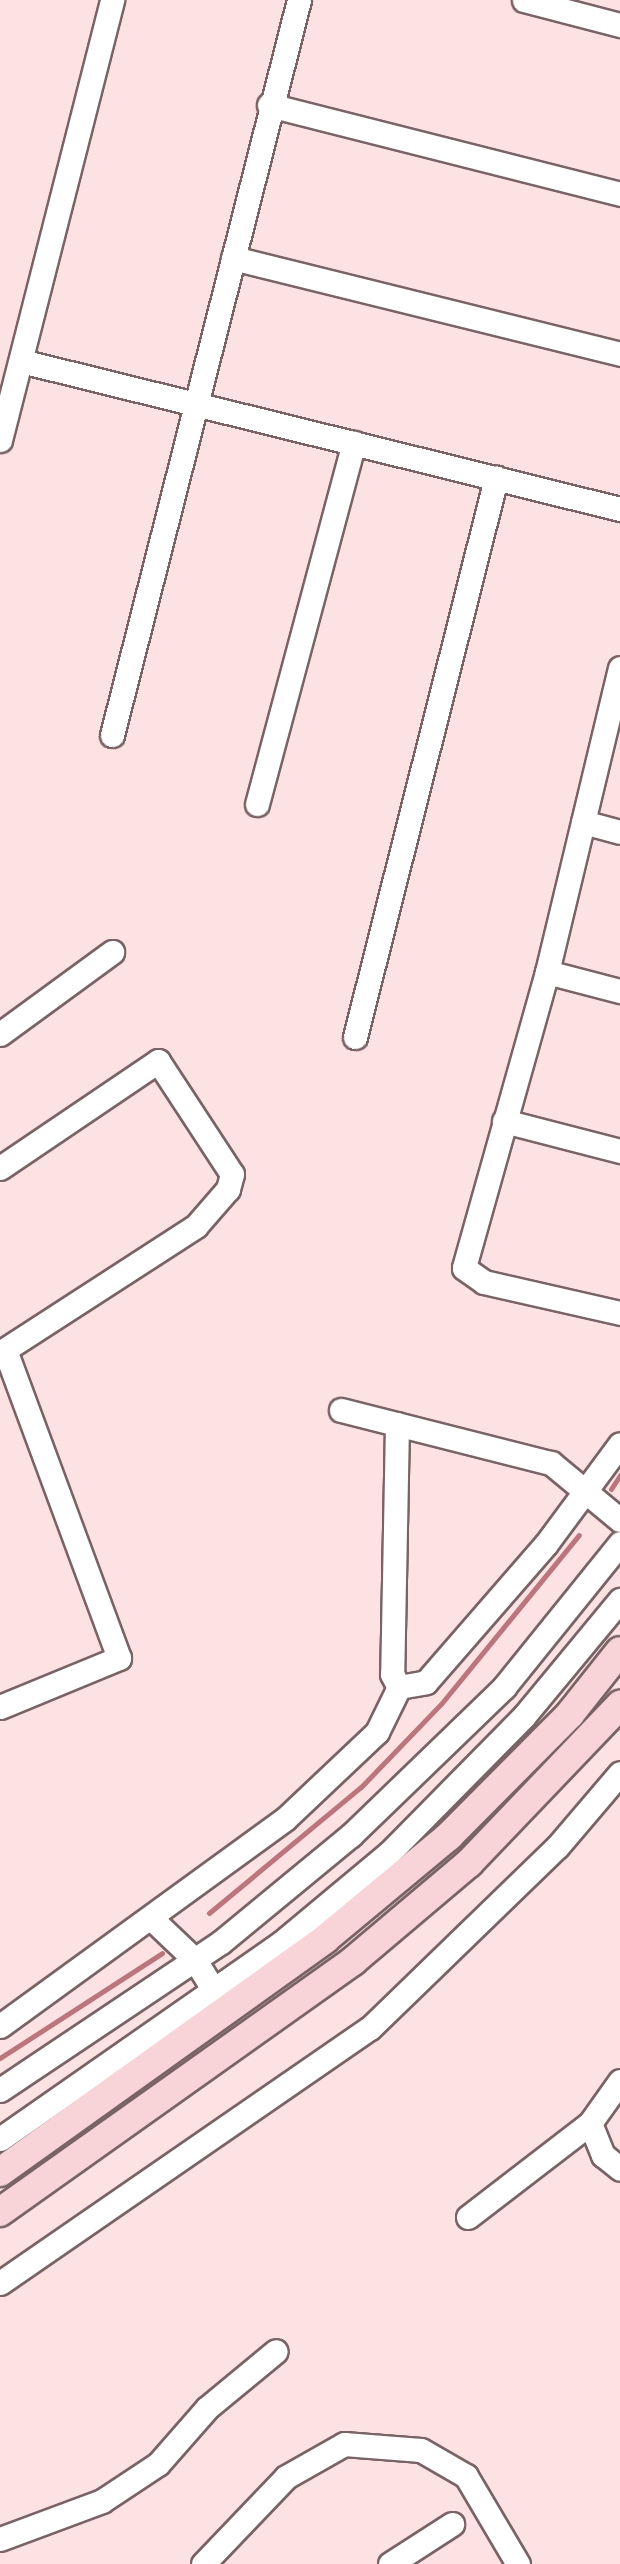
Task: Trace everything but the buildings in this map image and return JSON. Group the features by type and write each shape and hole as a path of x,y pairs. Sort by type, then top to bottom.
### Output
{"main road":[{"path":"0,2172 221,2000 449,1836 570,1714 620,1651"},
{"path":"0,2212 353,1961 469,1863 620,1705"}],"street":[{"path":"0,440 112,0"},
{"path":"112,735 197,404 269,104 299,0"},
{"path":"524,0 620,25"},
{"path":"269,104 620,194"},
{"path":"233,258 620,354"},
{"path":"21,361 620,509"},
{"path":"257,804 354,443"},
{"path":"355,1037 496,478"},
{"path":"620,671 547,972 464,1268 484,1282 620,1313"},
{"path":"583,822 620,832"},
{"path":"0,1034 112,953"},
{"path":"547,972 620,991"},
{"path":"0,1168 158,1061 232,1174 196,1226 3,1353 119,1658 0,1707"},
{"path":"504,1121 620,1151"},
{"path":"341,1410 551,1463 620,1520"},
{"path":"397,1424 393,1674 399,1687"},
{"path":"0,2026 153,1920 285,1819 368,1741 399,1687 426,1682 586,1493 620,1444"},
{"path":"0,2090 195,1960 331,1852 505,1687 620,1543"},
{"path":"0,2139 58,2099 221,2000 352,1884 477,1764 590,1640 620,1600"},
{"path":"560,1617 590,1640"},
{"path":"452,1737 477,1764"},
{"path":"0,2283 370,2028 557,1847 620,1773"},
{"path":"331,1852 352,1884"},
{"path":"153,1920 195,1960 221,2000"},
{"path":"35,2066 58,2099"},
{"path":"468,2217 590,2123 620,2081"},
{"path":"590,2123 603,2155 620,2169"},
{"path":"0,2539 102,2501 158,2464 207,2408 276,2351"},
{"path":"208,2563 286,2477 344,2445 421,2450 466,2476 518,2564"},
{"path":"390,2564 452,2524"}],"waterway":[{"path":"611,1489 620,1475"},
{"path":"209,1913 361,1787 441,1704 579,1535"},
{"path":"0,2058 162,1953"}]}
